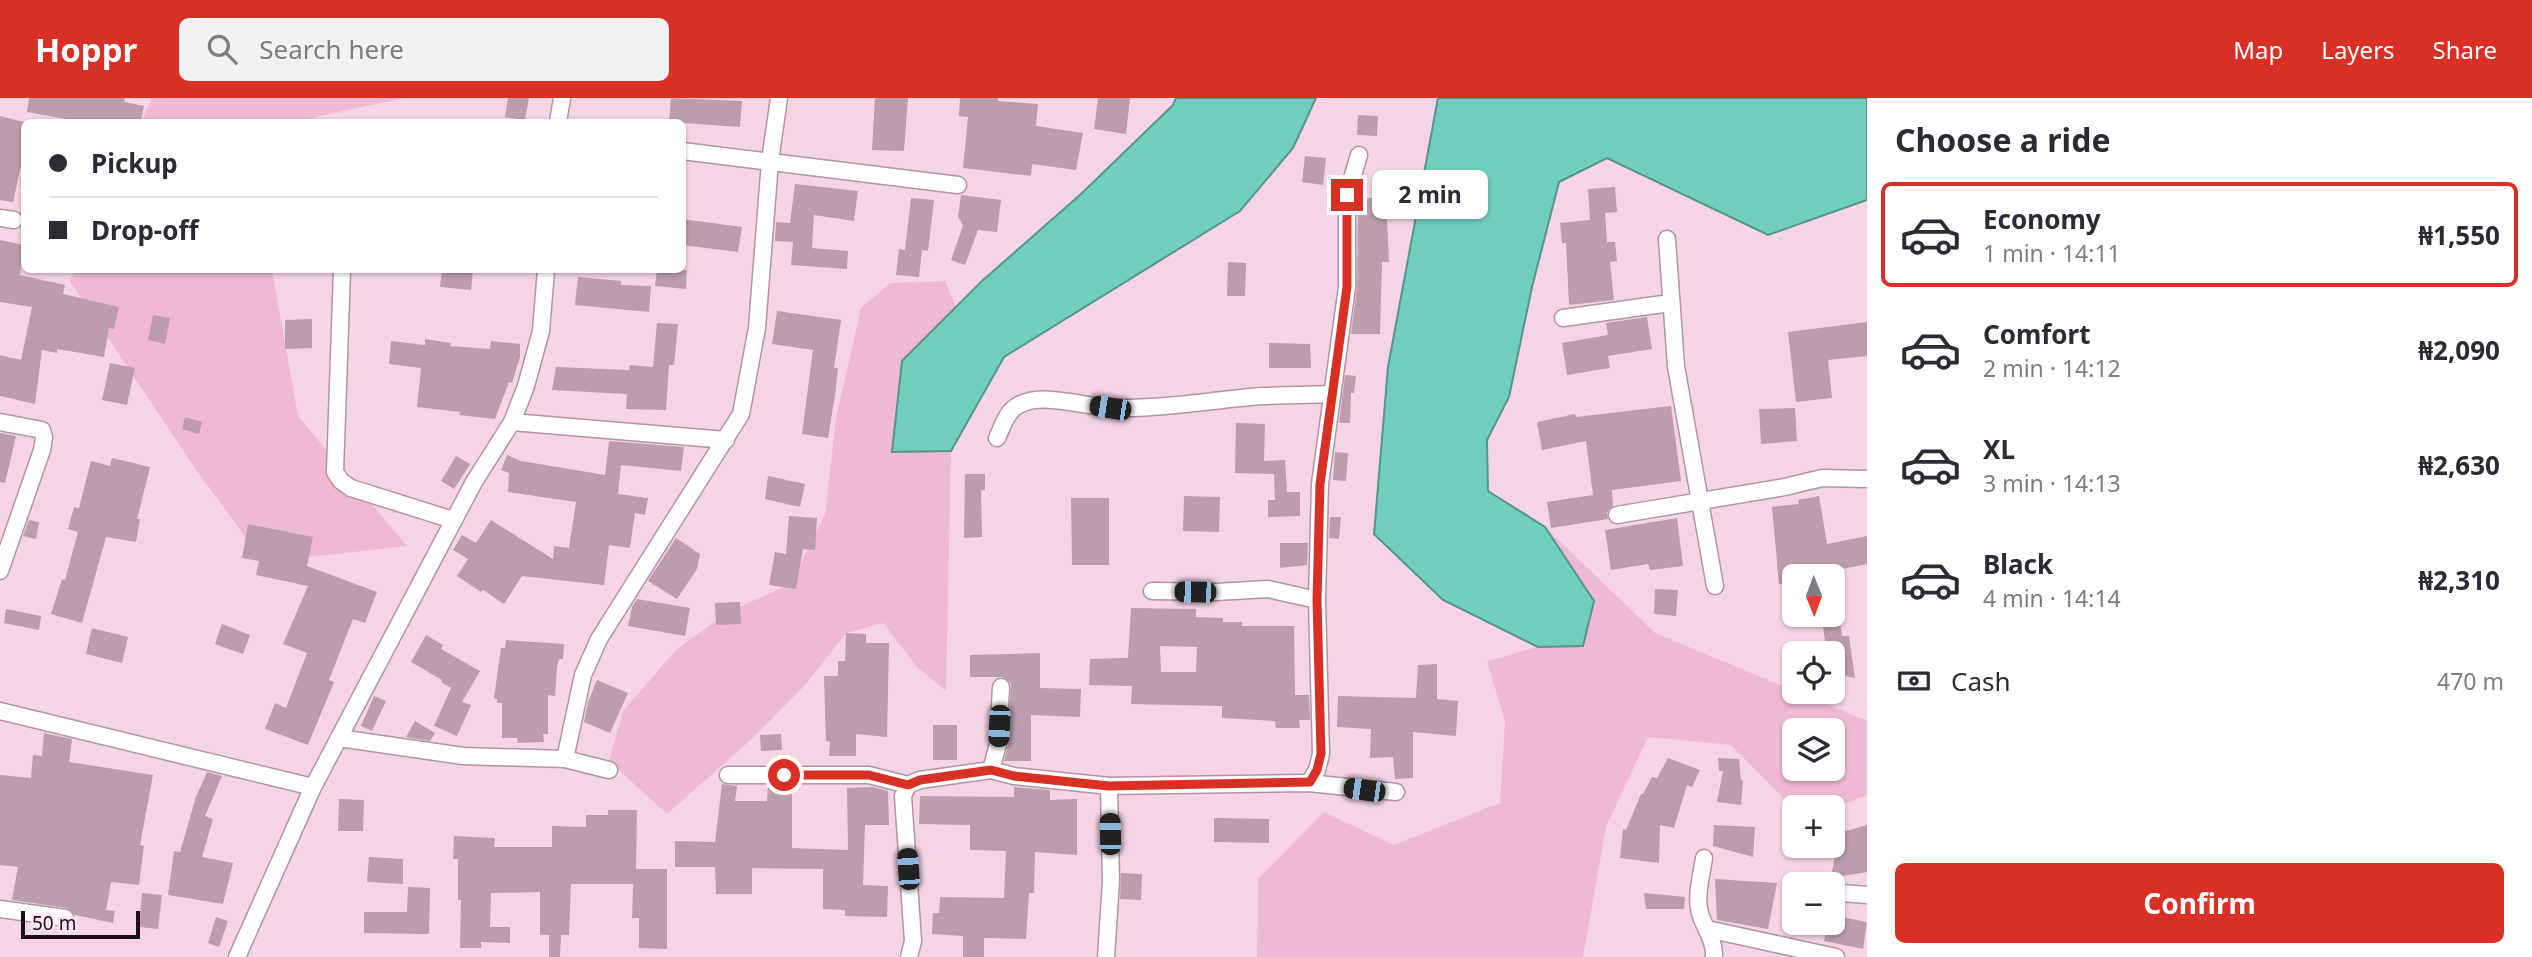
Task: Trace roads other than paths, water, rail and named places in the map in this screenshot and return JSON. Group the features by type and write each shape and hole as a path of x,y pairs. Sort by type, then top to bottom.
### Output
{"street":[{"path":"558,119 562,98"},
{"path":"565,759 583,675 599,639 741,414 757,328 770,162 779,98"},
{"path":"686,152 958,185"},
{"path":"1310,782 1317,770 1321,754 1317,600 1320,484 1347,287 1347,195 1359,155"},
{"path":"1667,239 1676,366 1715,586"},
{"path":"342,273 335,472 341,481 351,488 453,520"},
{"path":"237,957 313,787 453,520 512,422 526,386 541,331 546,273"},
{"path":"1563,318 1670,303"},
{"path":"997,438 1007,416 1016,407 1034,402 1068,401 1110,408 1174,406 1262,396 1332,394"},
{"path":"0,422 42,430 44,437 42,450 0,571"},
{"path":"512,422 726,440"},
{"path":"1617,515 1822,478 1867,479"},
{"path":"1152,591 1216,592 1268,589 1317,600"},
{"path":"991,770 998,744 1001,687"},
{"path":"0,711 313,787"},
{"path":"339,738 463,756 565,759 609,769"},
{"path":"728,775 869,775 908,785 920,780 991,770 1014,776 1109,786 1310,782 1396,792"},
{"path":"908,785 903,796 914,941 909,957"},
{"path":"1106,957 1111,881 1109,786"},
{"path":"1703,858 1698,905 1714,945 1714,957"},
{"path":"1845,893 1867,895"},
{"path":"0,909 65,918"},
{"path":"1707,929 1836,957"}]}
